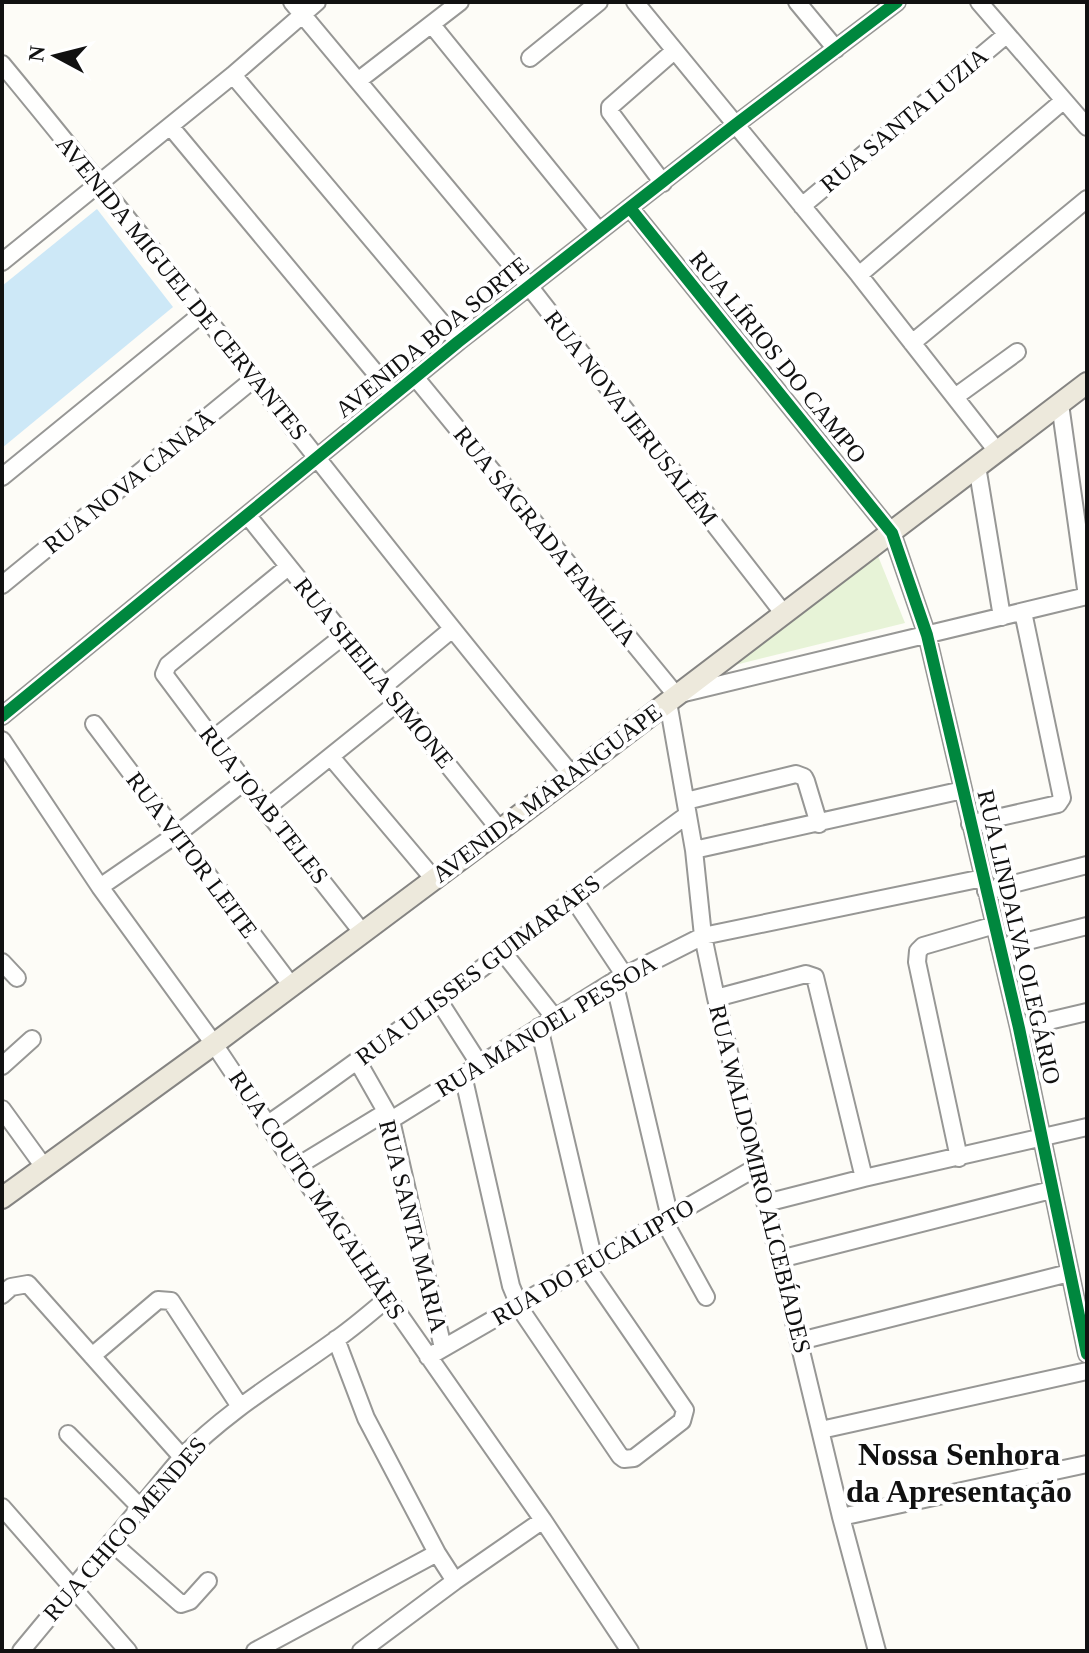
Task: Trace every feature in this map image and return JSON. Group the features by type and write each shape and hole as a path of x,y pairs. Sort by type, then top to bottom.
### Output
{"main road":[{"name":"AVENIDA MARANGUAPE","path":"2,1198 500,830 1087,383"}],"street":[{"path":"2,262 233,75 297,8 317,2"},
{"path":"359,80 460,2"},
{"path":"530,58 599,2"},
{"path":"635,2 859,275 997,451"},
{"path":"797,2 836,49"},
{"name":"AVENIDA BOA SORTE","path":"2,716 458,342 897,2"},
{"path":"979,2 1087,127"},
{"name":"RUA NOVA JERUSALÉM","path":"297,8 529,286 784,614"},
{"path":"432,25 599,231"},
{"name":"RUA SANTA LUZIA","path":"802,206 1006,35"},
{"path":"663,183 610,112 610,107 674,51"},
{"name":"AVENIDA MIGUEL DE CERVANTES","path":"2,64 100,182 451,630 572,775"},
{"path":"233,75 458,342"},
{"path":"859,275 1063,101"},
{"path":"170,126 393,394"},
{"path":"912,343 1087,199"},
{"name":"RUA LÍRIOS DO CAMPO","path":"630,208 892,533"},
{"path":"2,477 203,313"},
{"path":"955,397 1017,352"},
{"name":"RUA SAGRADA FAMÍLIA","path":"415,377 672,698"},
{"name":"RUA NOVA CANAÃ","path":"2,585 255,378"},
{"path":"672,698 1087,596 1060,404"},
{"path":"977,466 1002,617"},
{"name":"RUA SHEILA SIMONE","path":"248,516 342,637 500,830"},
{"name":"RUA LINDALVA OLEGÁRIO","path":"892,533 927,635 1019,1028 1087,1354"},
{"name":"RUA JOAB TELES","path":"288,567 168,665 165,678 362,932"},
{"path":"970,824 1058,804 1062,800 1023,612"},
{"path":"384,686 451,630"},
{"path":"213,739 342,637"},
{"name":"RUA WALDOMIRO ALCEBÍADES","path":"672,698 703,936 716,998 841,1517 877,1651"},
{"path":"265,809 397,703"},
{"name":"RUA VITOR LEITE","path":"94,724 291,985"},
{"name":"RUA COUTO MAGALHÃES","path":"2,740 100,887 214,1044 388,1298 435,1352 630,1651"},
{"path":"331,757 433,878"},
{"path":"686,808 796,774 806,781 819,824"},
{"path":"100,887 177,834 245,781"},
{"path":"694,850 963,790"},
{"name":"RUA ULISSES GUIMARAES","path":"268,1124 439,1001 686,808"},
{"name":"RUA MANOEL PESSOA","path":"296,1167 463,1075 620,978 703,936 1087,865"},
{"path":"573,898 620,978 667,1219 706,1297"},
{"path":"959,1158 917,962 918,951 923,946 995,925"},
{"path":"1000,948 1087,926"},
{"path":"502,951 554,1017"},
{"path":"2,962 17,978"},
{"path":"716,998 806,974 815,977 864,1178"},
{"path":"439,1001 480,1065"},
{"path":"1019,1028 1087,1012"},
{"path":"463,1075 506,1269 519,1305 620,1456 624,1459 634,1458 682,1421 685,1410 590,1264 539,1027"},
{"path":"2,1066 32,1039"},
{"name":"RUA SANTA MARIA","path":"358,1062 389,1116 435,1352"},
{"path":"2,1109 44,1167"},
{"path":"766,1203 1087,1127"},
{"name":"RUA DO EUCALIPTO","path":"435,1352 757,1167"},
{"path":"780,1259 1051,1190"},
{"path":"800,1341 1069,1273"},
{"path":"2,1295 11,1287 28,1284 182,1457"},
{"name":"RUA CHICO MENDES","path":"21,1651 182,1457 211,1428 388,1298"},
{"path":"92,1356 158,1300 166,1299 171,1301 239,1405"},
{"path":"336,1339 366,1418 455,1581"},
{"path":"821,1430 1087,1371"},
{"path":"68,1434 140,1507"},
{"path":"841,1517 1087,1464"},
{"path":"2,1507 128,1651"},
{"path":"361,1651 543,1520"},
{"path":"111,1542 181,1604 190,1601 208,1581"},
{"path":"255,1651 437,1553"}],"green space":[{"path":"878,556 905,623 735,665"}],"water":[{"path":"97,209 173,307 2,448 2,286"}],"cycle path":[{"path":"2,716 458,342 897,2"},
{"path":"630,208 892,533 927,635 1019,1028 1087,1354"}],"district":[{"name":"Nossa Senhora da Apresentação","path":"959,1472"}]}
